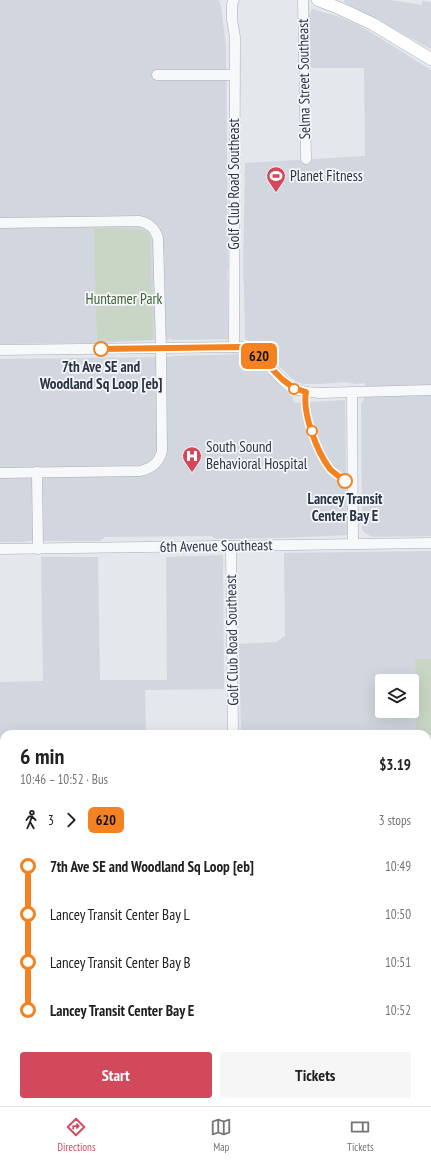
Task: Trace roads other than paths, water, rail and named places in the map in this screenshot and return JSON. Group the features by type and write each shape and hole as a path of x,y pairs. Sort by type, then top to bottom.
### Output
{"main road":[{"path":"318,0 374,24 431,59"}],"street":[{"name":"Golf Club Road Southeast","path":"226,0 235,37 234,347"},
{"name":"Golf Club Road Southeast","path":"232,20 234,0"},
{"name":"Selma Street Southeast","path":"303,0 306,159"},
{"path":"157,75 234,75"},
{"path":"0,223 139,221 152,227 158,238 162,451 155,465 149,469 140,471 0,473"},
{"path":"0,350 248,348 254,351 283,380 294,388 306,392 319,393 431,390"},
{"path":"352,392 353,544"},
{"path":"37,472 38,549"},
{"name":"6th Avenue Southeast","path":"0,549 431,543"},
{"name":"Golf Club Road Southeast","path":"231,546 233,730"}],"place":[{"name":"Planet Fitness","path":"276,193"},
{"name":"7th Ave SE and Woodland Sq Loop [eb]","path":"101,349"},
{"name":"South Sound Behavioral Hospital","path":"192,473"},
{"name":"Lancey Transit Center Bay E","path":"345,481"}],"park label":[{"name":"Huntamer Park","path":"124,299"}]}
